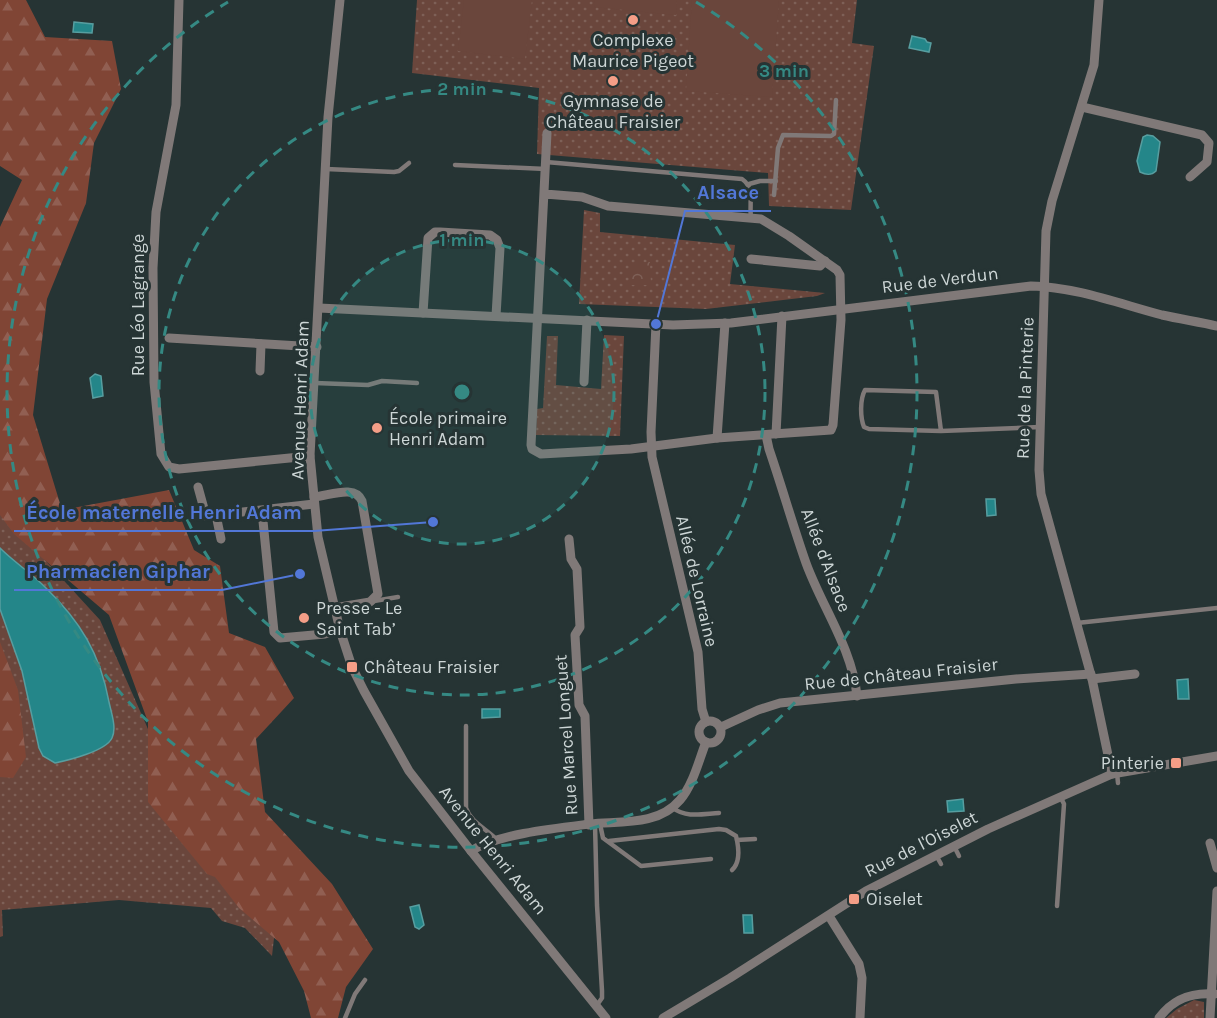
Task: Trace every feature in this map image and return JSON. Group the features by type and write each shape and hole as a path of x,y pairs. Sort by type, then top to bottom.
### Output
{"street":[{"name":"Rue Léo Lagrange","path":"179,0 176,105 155,223 154,382 161,454 169,466 179,469 310,456"},
{"name":"Avenue Henri Adam","path":"340,0 328,117 310,456 318,537 334,608 352,667 393,745 416,780 606,1018"},
{"name":"Rue de la Pinterie","path":"1100,0 1096,56 1048,216 1038,470 1041,494 1116,777"},
{"path":"1082,107 1202,135 1209,143 1207,162 1190,177"},
{"path":"545,194 582,197 608,206 751,218 768,222 837,270 840,275 841,320 832,427 828,431 717,438 651,447 541,454 532,449 547,133"},
{"path":"423,313 428,238 435,232 440,232 490,235 497,240 500,248 496,316"},
{"path":"751,259 820,266 825,261"},
{"name":"Rue de Verdun","path":"319,308 656,324 725,323 982,291 1044,286 1217,326"},
{"path":"771,435 776,416 782,316"},
{"path":"584,382 587,320"},
{"path":"717,438 725,323"},
{"path":"651,447 656,324"},
{"path":"169,338 317,347"},
{"path":"260,371 261,344"},
{"name":"Allée d'Alsace","path":"771,435 769,450 806,563 847,654 857,696"},
{"name":"Allée de Lorraine","path":"651,447 668,532 698,652 702,710 706,722"},
{"path":"198,487 206,516 262,510 352,491 359,495 362,501 378,594 373,601 334,608"},
{"path":"262,510 274,632 280,638 325,634 340,630"},
{"path":"216,515 221,539"},
{"name":"Rue Marcel Longuet","path":"569,539 571,559 577,569 580,627 575,635 579,705 585,716 595,824"},
{"name":"Rue de Château Fraisier","path":"721,728 771,705 1016,679 1135,674"},
{"path":"712,721 721,728 720,738 712,743 706,742 700,735 700,729 706,722 712,721"},
{"path":"471,851 497,840 534,832 642,821 661,815 673,808 682,798 706,742"},
{"name":"Rue de l'Oiselet","path":"663,1018 713,993 866,891 954,846 1012,823 1060,796 1116,777 1217,756"},
{"path":"1210,843 1217,868"},
{"path":"1210,1018 1214,994 1217,891"},
{"path":"829,916 859,964 862,978 860,1018"},
{"path":"1159,1018 1178,1000 1199,993 1214,994"},
{"path":"597,1005 599,1018"}],"lane":[{"path":"774,195 778,148 783,135 831,136 834,134 836,100"},
{"path":"326,169 394,172 409,163"},
{"path":"455,165 546,165 742,179 749,184"},
{"path":"749,184 760,181 776,182"},
{"path":"749,184 751,218"},
{"path":"315,382 368,385 382,381 417,382"},
{"path":"941,431 936,392 866,390 863,394 861,422 868,429 941,431 1040,427"},
{"path":"373,601 398,597"},
{"path":"1075,623 1217,608"},
{"path":"466,726 466,808 469,816 497,840"},
{"path":"1057,906 1064,804 1060,796"},
{"path":"673,808 680,814 688,815 718,813"},
{"path":"595,824 603,838 641,866 711,859"},
{"path":"595,824 602,991 602,998 597,1005"},
{"path":"609,842 719,829 732,833 737,840 738,864 732,870"},
{"path":"737,840 755,840"},
{"path":"954,846 959,856"},
{"path":"936,855 941,864"},
{"path":"345,1018 355,994 365,980"}],"green space":[{"path":"0,0 26,0 45,37 112,41 121,89 94,143 86,203 47,299 33,415 62,510 169,490 194,550 220,566 229,633 265,647 294,698 256,739 265,812 332,884 373,949 346,987 338,1018 311,1018 304,991 279,942 239,908 215,877 207,874 148,802 148,722 109,615 14,534 0,515 0,227 22,180 0,166"},
{"path":"417,0 857,0 852,43 874,46 851,210 769,206 768,173 537,154 539,88 412,73"},
{"path":"464,0 532,0 525,59 458,51"},
{"path":"595,0 677,0 676,15 594,7"},
{"path":"692,0 779,0 772,97 686,91"},
{"path":"584,210 600,213 600,232 735,245 730,284 825,293 817,296 706,309 579,304"},
{"path":"650,262 651,285 630,285 630,263"},
{"path":"604,335 624,336 620,436 536,435 537,409 543,408 547,336 558,336 556,385 601,389"},
{"path":"0,511 100,620 166,770 275,929 272,956 245,928 222,921 211,908 119,900 2,910 3,936 0,937"},
{"path":"0,642 18,690 26,757 13,778 0,777"},
{"path":"1194,1000 1204,1002 1204,1018 1166,1018 1177,1009"}],"water":[{"path":"74,22 93,24 92,33 73,32"},
{"path":"912,36 931,43 929,52 909,48"},
{"path":"1153,136 1160,142 1156,171 1152,174 1140,172 1137,161 1143,137"},
{"path":"95,374 101,376 103,396 93,398 90,378"},
{"path":"986,499 995,499 996,515 987,516"},
{"path":"0,548 40,582 68,612 94,653 105,684 114,730 108,743 95,751 55,763 43,756 39,748 22,671 0,609"},
{"path":"1188,679 1189,699 1178,699 1177,680"},
{"path":"482,709 500,709 500,717 482,718"},
{"path":"963,799 964,811 948,812 947,801"},
{"path":"419,905 424,925 419,929 415,927 410,907"},
{"path":"743,915 752,915 753,933 744,933"}],"place":[{"name":"Complexe Maurice Pigeot","path":"633,20"},
{"name":"Gymnase de Château Fraisier","path":"613,81"},
{"name":"Alsace","path":"656,324"},
{"name":"École primaire Henri Adam","path":"377,428"},
{"name":"École maternelle Henri Adam","path":"433,522"},
{"name":"Pharmacien Giphar","path":"300,574"},
{"name":"Presse - Le Saint Tab’","path":"304,618"},
{"name":"Château Fraisier","path":"352,667"},
{"name":"Pinterie","path":"1176,763"},
{"name":"Oiselet","path":"854,899"}]}
